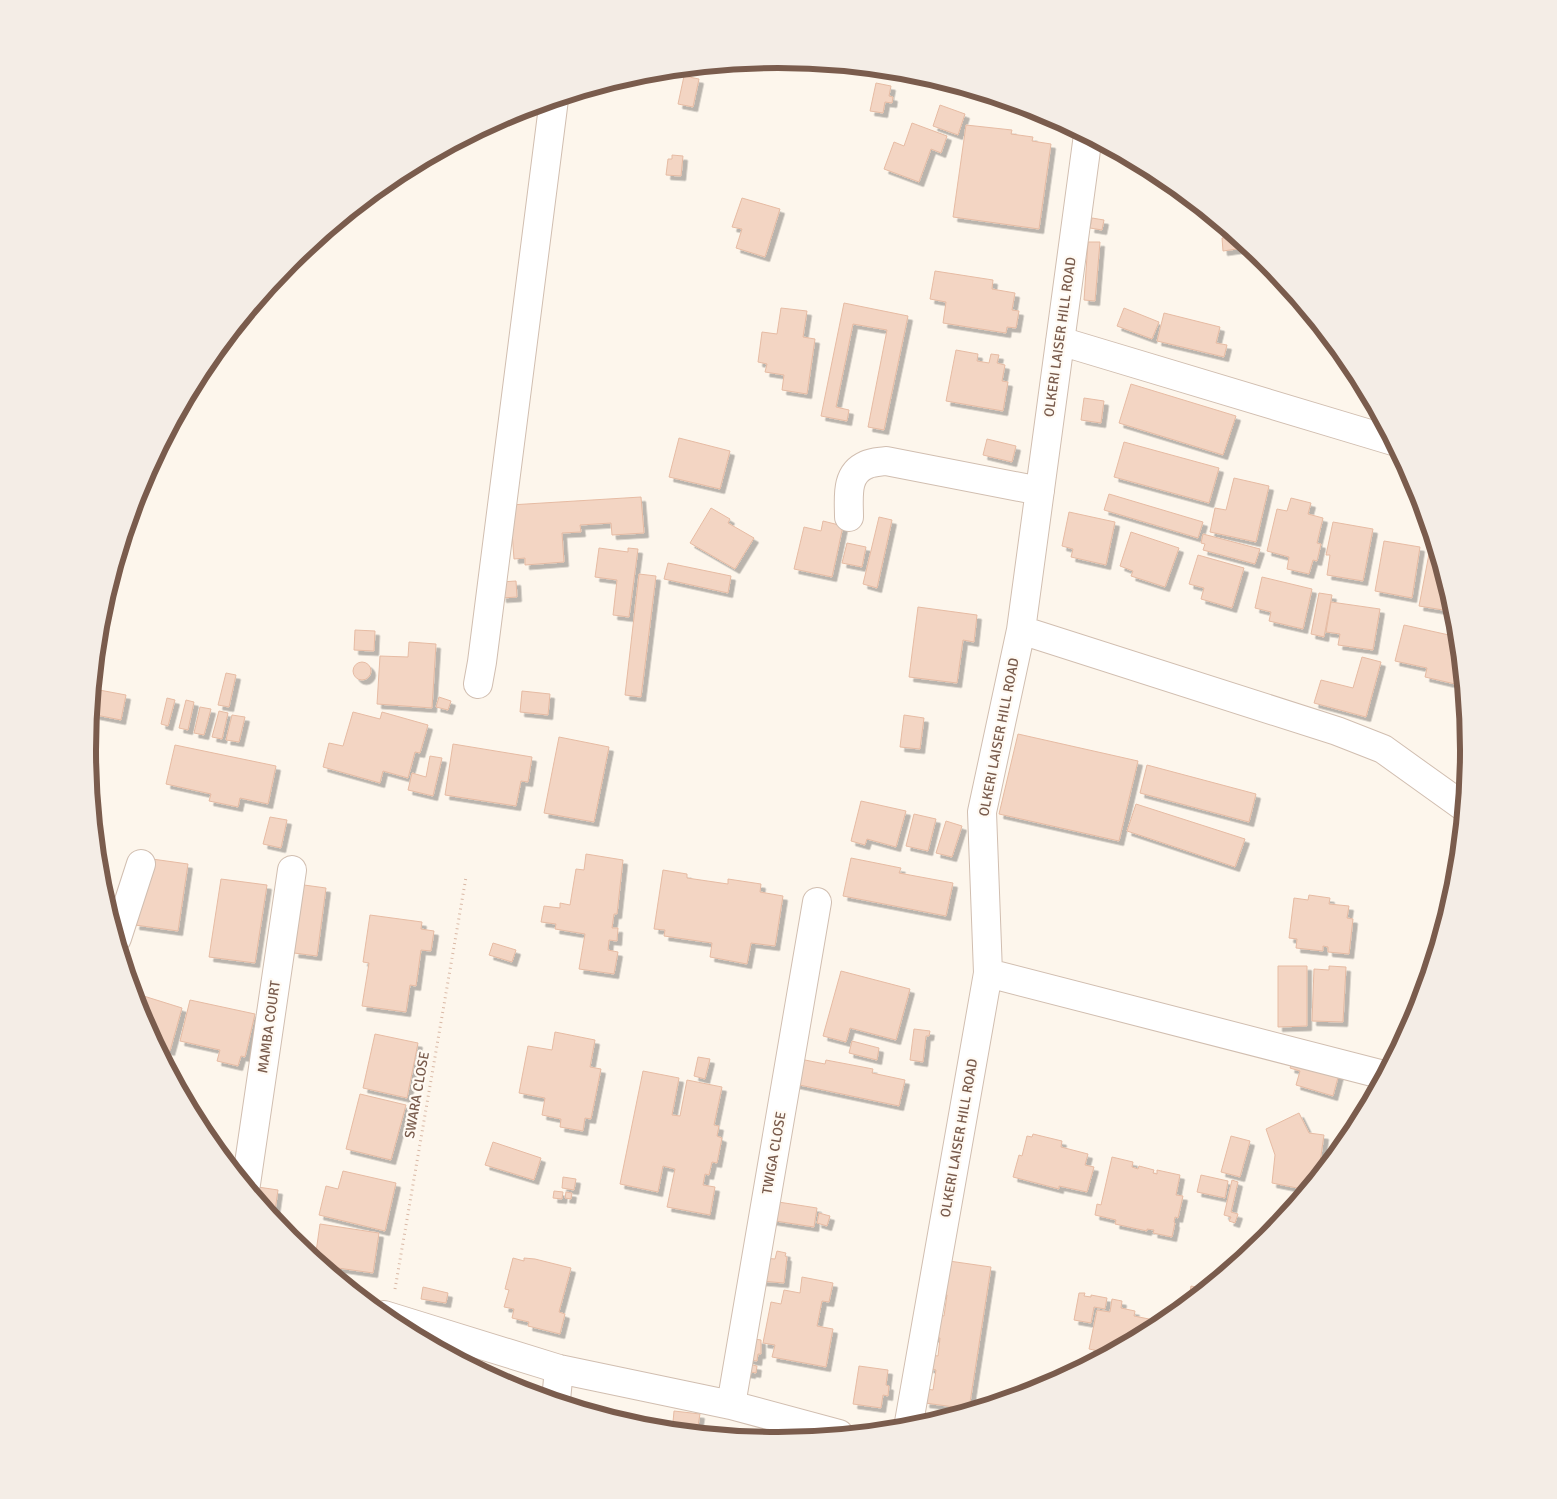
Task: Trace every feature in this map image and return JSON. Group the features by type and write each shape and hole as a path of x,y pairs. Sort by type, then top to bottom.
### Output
{"street":[{"path":"478,684 553,106"},
{"name":"OLKERI LAISER HILL ROAD","path":"910,1418 988,972 982,812 1021,630 1087,142"},
{"path":"1060,341 1385,439"},
{"path":"849,517 850,484 855,473 867,465 886,461 1040,491"},
{"path":"1021,630 1337,731 1383,749 1458,803"},
{"path":"120,927 140,864"},
{"name":"MAMBA COURT","path":"247,1177 292,870"},
{"name":"TWIGA CLOSE","path":"730,1405 817,902"},
{"path":"988,972 1378,1073"},
{"path":"410,1323 559,1369 730,1405 824,1430"},
{"path":"557,1394 559,1369"}],"path":[{"name":"SWARA CLOSE","path":"388,1309 466,877"}],"building":[{"path":"684,76 699,79 693,107 678,104"},
{"path":"876,83 891,86 889,96 893,97 892,103 885,102 883,113 870,111"},
{"path":"940,105 965,114 958,135 933,126"},
{"path":"912,123 947,136 941,153 931,149 919,182 884,169 894,142 904,146"},
{"path":"966,125 1012,130 1011,134 1033,137 1032,141 1051,144 1039,229 953,217"},
{"path":"672,155 683,156 681,176 666,175 668,159 672,159"},
{"path":"742,198 780,209 765,257 736,248 742,229 732,227"},
{"path":"1092,218 1104,220 1102,230 1090,228"},
{"path":"1228,237 1241,248 1223,251 1222,238"},
{"path":"1088,242 1100,242 1095,301 1084,300"},
{"path":"935,271 993,280 992,289 1015,293 1012,310 1019,311 1016,328 1007,327 1006,333 943,323 946,302 930,299"},
{"path":"844,303 908,316 884,430 868,427 887,330 853,324 836,407 849,410 847,421 821,416"},
{"path":"781,308 807,311 803,337 815,339 807,394 782,390 784,375 765,372 767,364 758,362 762,332 777,334"},
{"path":"1124,308 1159,322 1152,339 1117,326"},
{"path":"1164,313 1220,327 1216,343 1227,345 1224,357 1157,341"},
{"path":"956,350 978,354 977,361 989,363 991,354 999,355 997,363 1005,365 1002,381 1008,382 1003,411 946,401"},
{"path":"1131,384 1236,416 1223,455 1119,423"},
{"path":"1084,398 1104,401 1101,423 1081,420"},
{"path":"679,438 730,451 720,489 669,477"},
{"path":"987,439 1016,446 1012,462 983,455"},
{"path":"1124,442 1219,468 1209,503 1114,477"},
{"path":"1234,478 1269,486 1256,542 1210,532 1215,508 1226,510"},
{"path":"1109,494 1203,522 1198,538 1104,510"},
{"path":"641,497 644,533 612,535 611,523 580,525 581,532 562,533 564,562 525,565 525,558 514,559 510,505"},
{"path":"1291,498 1311,503 1308,514 1323,518 1317,543 1321,544 1317,561 1313,560 1309,574 1287,569 1289,557 1267,551 1277,509 1287,511"},
{"path":"711,508 730,519 728,523 754,538 735,569 690,543"},
{"path":"1069,512 1115,522 1106,565 1071,557 1073,549 1062,546"},
{"path":"879,517 892,520 877,588 863,584"},
{"path":"823,521 843,526 832,577 794,569 804,527 821,531"},
{"path":"1333,522 1373,529 1363,581 1327,575 1330,555 1326,555"},
{"path":"1131,532 1179,548 1165,587 1131,576 1133,571 1120,566"},
{"path":"1203,534 1260,549 1255,564 1203,550 1205,544 1201,543"},
{"path":"1384,541 1420,547 1412,598 1375,591"},
{"path":"847,543 866,547 862,567 842,563"},
{"path":"599,548 628,552 628,548 638,549 629,617 613,615 617,580 595,577"},
{"path":"1429,554 1431,555 1437,573 1446,610 1419,606"},
{"path":"1198,555 1244,568 1232,608 1201,599 1204,588 1189,584"},
{"path":"668,563 731,576 728,593 664,579"},
{"path":"639,574 656,576 641,697 625,695"},
{"path":"1262,577 1312,589 1303,629 1269,621 1271,612 1255,608"},
{"path":"516,581 517,597 502,598 501,582"},
{"path":"1319,593 1332,595 1324,637 1311,634"},
{"path":"1331,602 1380,609 1373,650 1338,645 1340,634 1326,632"},
{"path":"918,607 977,615 974,642 963,640 957,683 909,677"},
{"path":"1404,625 1451,635 1455,660 1457,677 1455,684 1425,677 1427,668 1395,661"},
{"path":"355,630 375,631 374,651 354,650"},
{"path":"409,642 436,644 432,708 377,704 380,656 408,657"},
{"path":"1362,657 1381,662 1366,717 1314,703 1321,680 1353,688"},
{"path":"362,662 368,665 371,671 368,677 362,680 356,677 353,671 356,665"},
{"path":"226,673 236,675 229,707 218,705"},
{"path":"99,690 126,695 121,720 98,715"},
{"path":"522,691 550,694 548,715 520,712"},
{"path":"439,697 451,701 448,710 436,707"},
{"path":"167,698 175,700 168,726 161,724"},
{"path":"186,700 194,702 188,730 179,728"},
{"path":"200,707 211,709 204,735 194,733"},
{"path":"219,711 228,713 222,739 212,737"},
{"path":"353,712 380,719 382,712 428,725 420,753 415,752 408,778 383,771 380,783 323,767 329,743 343,746"},
{"path":"232,715 245,717 239,742 226,740"},
{"path":"904,715 924,718 920,749 900,747"},
{"path":"1018,734 1138,761 1119,841 999,814"},
{"path":"559,737 609,747 594,822 544,813"},
{"path":"453,744 532,757 528,782 521,781 516,806 445,795"},
{"path":"175,745 276,766 268,804 240,798 238,807 209,801 211,794 166,784"},
{"path":"430,756 442,758 433,796 408,790 412,773 426,777"},
{"path":"1147,765 1256,794 1249,822 1140,793"},
{"path":"861,801 906,811 896,847 867,839 865,845 851,841"},
{"path":"1136,804 1245,839 1235,867 1127,831"},
{"path":"914,814 936,819 928,851 906,846"},
{"path":"270,817 287,820 281,848 263,844"},
{"path":"946,821 962,826 952,857 936,853"},
{"path":"586,854 623,860 617,914 614,914 612,928 618,928 617,941 609,940 608,950 618,952 614,974 579,969 585,934 555,929 556,924 541,922 544,906 560,908 560,903 570,905 576,869 584,870"},
{"path":"145,858 188,864 178,931 135,925"},
{"path":"851,858 901,868 899,873 953,883 946,916 843,896"},
{"path":"663,870 687,874 687,878 728,884 728,879 761,884 760,892 783,896 775,946 751,943 747,964 710,957 712,943 664,936 665,930 654,929"},
{"path":"221,879 267,885 255,963 209,957"},
{"path":"304,885 326,888 317,956 294,953"},
{"path":"1309,895 1330,898 1329,904 1349,906 1347,918 1353,919 1349,954 1328,952 1328,947 1323,946 1323,951 1296,948 1297,939 1289,938 1294,898 1308,900"},
{"path":"370,915 422,922 421,929 434,931 431,951 421,950 416,986 410,985 406,1012 362,1006 369,963 363,962"},
{"path":"493,943 516,950 512,962 489,955"},
{"path":"1278,966 1307,966 1307,1026 1278,1027"},
{"path":"1329,966 1346,967 1343,1022 1312,1021 1314,969 1329,970"},
{"path":"841,971 910,989 896,1040 850,1028 846,1042 823,1036"},
{"path":"143,996 182,1008 170,1051 166,1050"},
{"path":"190,1000 255,1014 245,1057 241,1056 238,1066 217,1061 220,1050 180,1041"},
{"path":"914,1029 930,1031 929,1036 926,1036 923,1062 910,1060"},
{"path":"555,1032 595,1040 590,1067 601,1069 591,1119 585,1118 583,1131 560,1127 561,1119 542,1115 545,1098 519,1093 528,1046 552,1050"},
{"path":"375,1034 418,1043 407,1098 363,1088"},
{"path":"852,1041 879,1048 877,1060 849,1053"},
{"path":"698,1057 710,1059 705,1079 694,1076"},
{"path":"1294,1057 1340,1070 1333,1096 1296,1085 1300,1071 1290,1068"},
{"path":"795,1058 825,1064 826,1060 873,1069 872,1073 905,1080 899,1106 790,1083"},
{"path":"643,1071 679,1078 672,1115 680,1116 687,1080 722,1087 714,1125 719,1126 717,1136 722,1138 717,1163 712,1162 709,1175 705,1174 703,1185 715,1187 710,1215 667,1207 675,1169 663,1166 658,1192 620,1184"},
{"path":"360,1094 406,1105 391,1160 346,1149"},
{"path":"1299,1113 1309,1133 1324,1135 1320,1166 1300,1189 1272,1183 1275,1155 1266,1129"},
{"path":"1033,1134 1062,1141 1061,1147 1088,1154 1085,1165 1094,1167 1087,1192 1059,1186 1059,1189 1013,1177 1019,1155 1022,1156 1027,1136 1032,1137"},
{"path":"1231,1136 1250,1141 1240,1177 1221,1172"},
{"path":"493,1142 541,1158 534,1180 485,1165"},
{"path":"1112,1157 1133,1162 1132,1167 1138,1169 1139,1166 1154,1170 1153,1173 1157,1174 1157,1170 1180,1175 1176,1195 1183,1196 1178,1218 1175,1217 1172,1237 1153,1233 1154,1230 1147,1229 1147,1231 1115,1224 1116,1220 1095,1215 1097,1204 1101,1205"},
{"path":"343,1171 396,1183 385,1231 319,1215 326,1186 338,1189"},
{"path":"1201,1175 1228,1181 1225,1198 1197,1192"},
{"path":"563,1177 576,1179 574,1190 562,1188"},
{"path":"1232,1180 1238,1182 1231,1212 1238,1214 1235,1223 1229,1221 1231,1217 1224,1215"},
{"path":"258,1187 278,1190 275,1209 266,1199 258,1189"},
{"path":"554,1191 563,1192 562,1199 553,1198"},
{"path":"566,1192 572,1193 571,1199 565,1198"},
{"path":"772,1201 817,1208 814,1227 769,1220"},
{"path":"819,1213 830,1216 827,1226 817,1223"},
{"path":"320,1224 379,1233 373,1273 336,1268 316,1250"},
{"path":"777,1251 786,1253 785,1256 787,1257 784,1283 761,1281 764,1258 775,1259"},
{"path":"513,1258 524,1261 524,1258 535,1259 571,1268 559,1312 565,1314 560,1334 528,1326 529,1322 512,1318 514,1309 504,1307 509,1290 505,1289"},
{"path":"949,1261 991,1267 970,1404 957,1407 925,1403 927,1389 933,1390 936,1370 929,1368 931,1355 938,1356 940,1338 931,1337 940,1315 944,1316 947,1295 940,1293"},
{"path":"802,1277 833,1283 829,1302 822,1301 817,1326 833,1329 826,1367 772,1357 775,1345 763,1343 771,1302 781,1304 784,1290 800,1293"},
{"path":"1191,1286 1198,1288 1187,1296 1188,1292 1190,1292"},
{"path":"423,1287 448,1293 446,1303 421,1299"},
{"path":"1079,1293 1085,1293 1084,1296 1091,1297 1091,1295 1107,1298 1105,1309 1094,1307 1091,1323 1074,1320"},
{"path":"1112,1299 1122,1301 1121,1308 1135,1311 1134,1316 1153,1320 1099,1351 1089,1349 1097,1310 1110,1312"},
{"path":"748,1338 761,1340 761,1354 758,1354 757,1361 745,1359"},
{"path":"748,1364 757,1366 756,1373 746,1373"},
{"path":"859,1366 888,1370 886,1385 889,1386 888,1396 883,1395 881,1408 853,1404"},
{"path":"674,1411 700,1414 698,1426 673,1422"}]}
